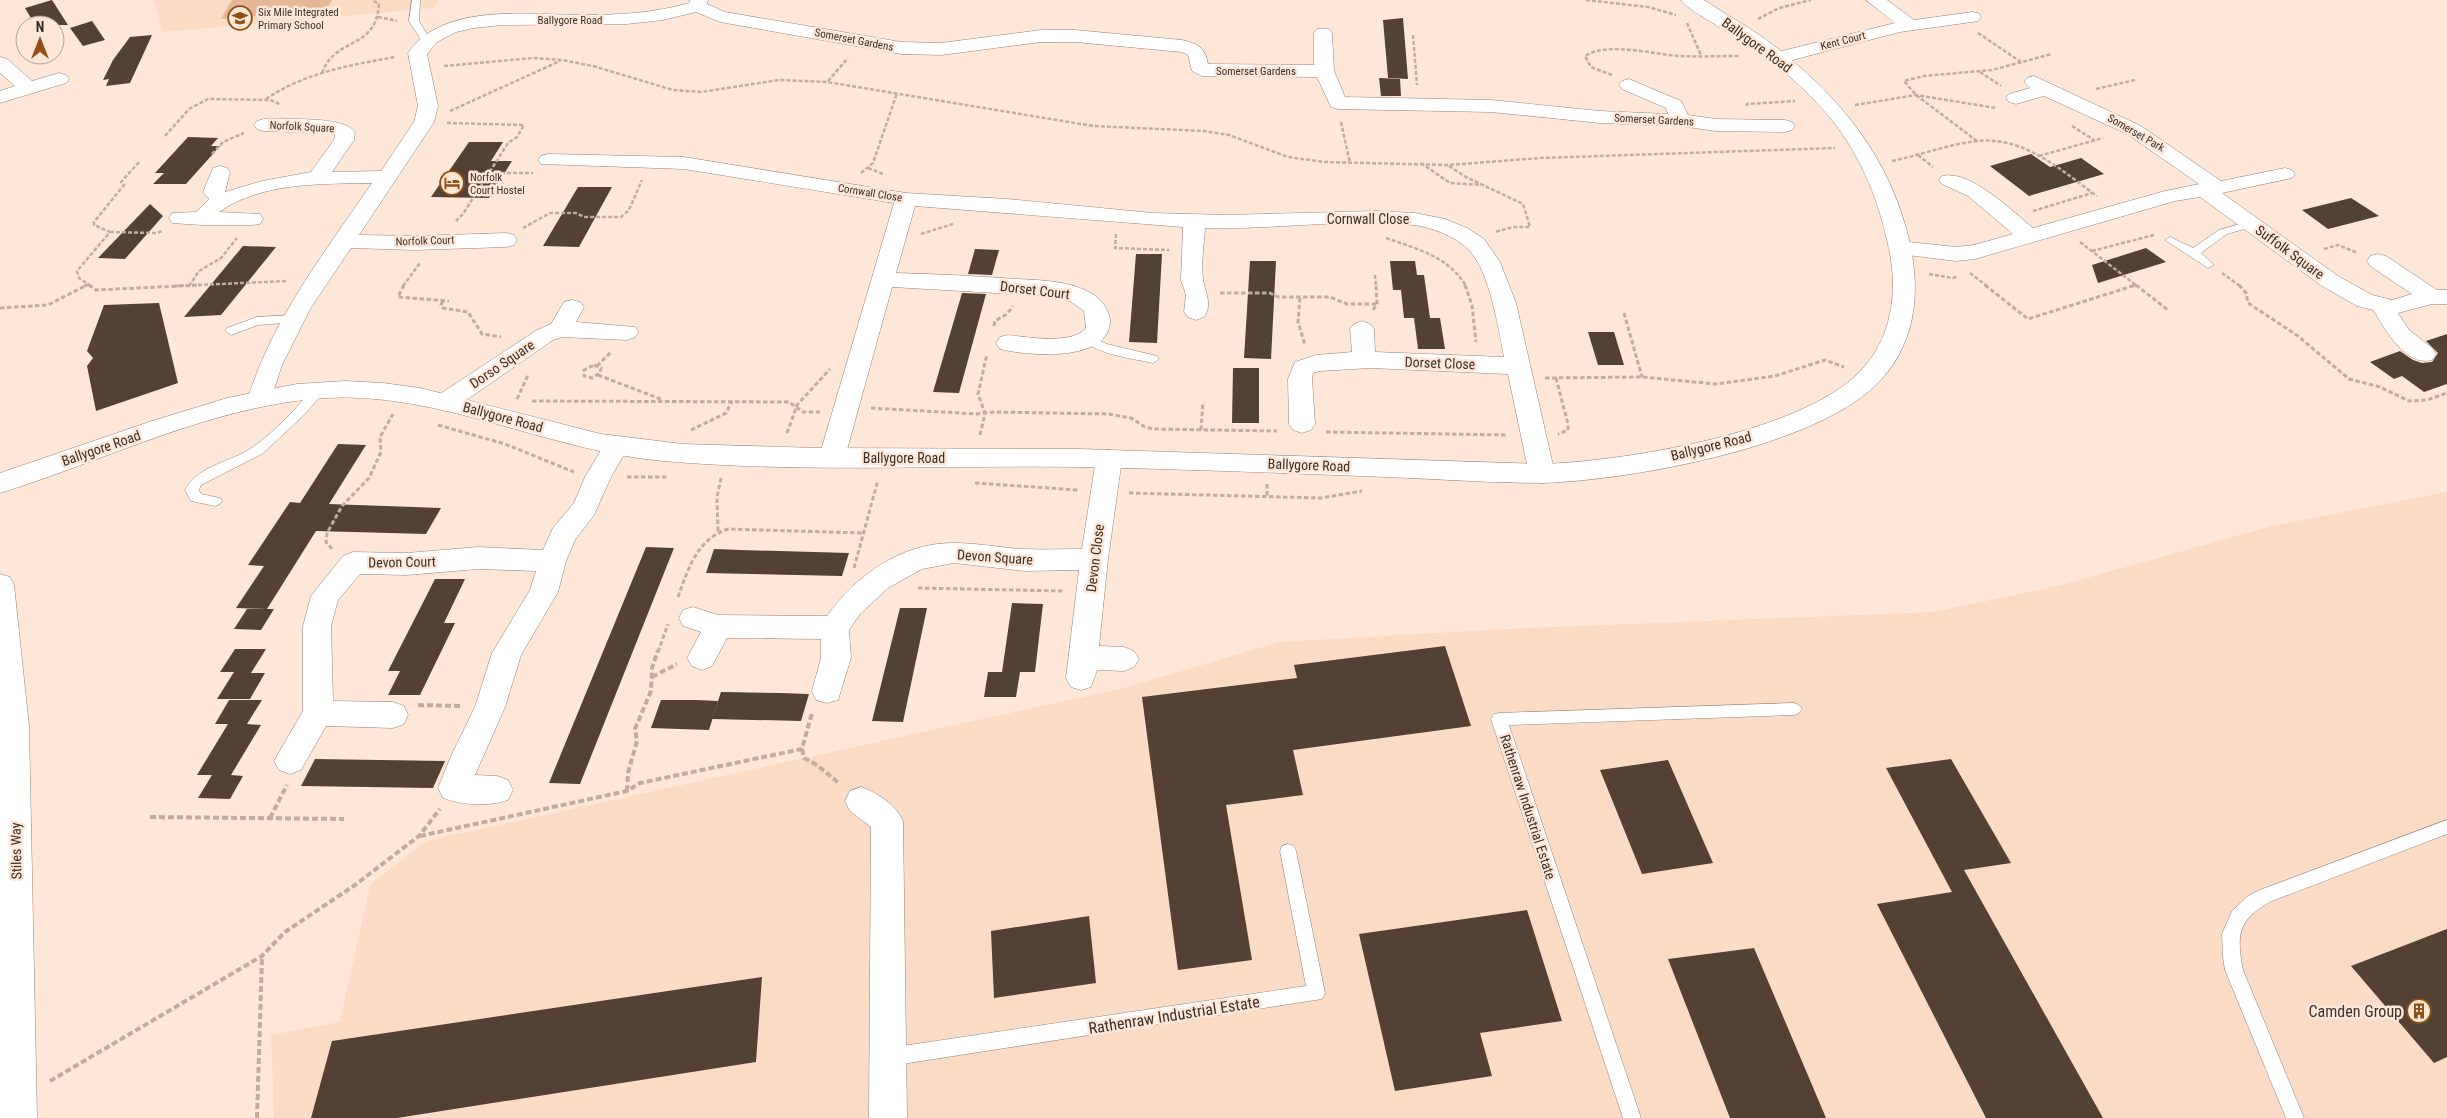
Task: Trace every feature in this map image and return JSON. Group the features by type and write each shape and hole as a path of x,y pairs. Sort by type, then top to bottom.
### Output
{"street":[{"path":"1875,0 1910,25"},
{"name":"Ballygore Road","path":"421,54 444,30 476,22 602,21 671,14 698,3"},
{"name":"Somerset Gardens","path":"698,3 720,17 902,48 941,49 1015,39 1075,36 1187,47 1197,53 1200,69 1207,71 1324,71"},
{"name":"Ballygore Road","path":"0,484 187,418 260,398 319,390 361,390 406,394 446,402 616,446 667,452 781,457 1109,459 1542,474 1618,467 1661,459 1745,438 1782,426 1820,409 1848,394 1866,380 1884,357 1902,316 1906,288 1899,248 1888,204 1866,152 1832,108 1775,56 1737,29 1686,13"},
{"name":"Kent Court","path":"1775,56 1910,25 1964,18"},
{"path":"1323,33 1324,71 1338,103"},
{"path":"260,398 270,365 293,319 316,280 424,122 428,106 421,54"},
{"path":"0,63 29,88"},
{"path":"0,96 59,78"},
{"path":"1629,85 1674,105 1680,120"},
{"name":"Somerset Park","path":"2016,98 2040,86 2134,130 2211,189"},
{"name":"Somerset Gardens","path":"1338,103 1490,106 1600,118 1680,120 1716,126 1785,126"},
{"path":"289,125 304,108"},
{"name":"Norfolk Square","path":"264,124 331,127 344,132 344,140 317,178"},
{"name":"Cornwall Close","path":"548,160 651,161 693,164 906,199 1194,222 1397,217 1437,224 1459,233 1476,244 1488,262 1497,282 1504,303 1542,474"},
{"path":"220,172 214,192 222,201"},
{"path":"1899,248 1956,254 1968,253 2172,195 2285,174"},
{"path":"202,219 213,206 222,201 281,183 317,178 387,177"},
{"path":"1949,180 1975,192 2028,235"},
{"name":"Suffolk Square","path":"2211,189 2251,224 2345,291 2365,301 2382,306 2405,306 2440,297"},
{"path":"832,457 906,199"},
{"path":"180,218 252,219"},
{"path":"1194,222 1192,280 1197,303"},
{"name":"Norfolk Court","path":"344,241 435,242 506,240"},
{"name":"Suffolk Square","path":"2378,261 2440,297"},
{"name":"Dorset Court","path":"882,280 961,282 1066,292 1089,301 1094,307 1099,321 1096,334 1090,340"},
{"path":"2382,306 2401,335 2424,354"},
{"name":"Dorso Square","path":"446,402 550,334 572,307"},
{"path":"1362,329 1364,360"},
{"path":"550,334 627,332"},
{"path":"996,342 1059,345 1076,344 1090,340"},
{"name":"Dorset Close","path":"1316,361 1364,360 1479,364 1518,372"},
{"path":"1302,429 1300,374 1306,366 1316,361"},
{"path":"497,790 454,788 467,754 490,707 507,653 544,592 552,561 563,534 585,508 598,477 616,446"},
{"name":"Devon Close","path":"1109,459 1094,559 1083,668 1124,659"},
{"name":"Devon Square","path":"843,617 878,580 916,558 954,553 1025,560 1094,559"},
{"name":"Devon Court","path":"318,712 317,626 325,596 353,563 407,564 478,558 552,561"},
{"name":"Stiles Way","path":"0,585 7,729 19,1109"},
{"path":"702,658 706,622 843,617 836,658 827,691"},
{"path":"290,761 318,712 393,715"},
{"path":"860,801 887,821 888,1118"}],"lane":[{"path":"416,0 414,21 421,54"},
{"path":"2194,253 2223,232 2251,224"},
{"path":"2170,240 2194,253 2208,265"},
{"path":"232,331 257,321 293,319"},
{"path":"1090,340 1103,347 1153,359"},
{"path":"215,502 196,498 192,490 196,482 206,475 257,451 300,412 319,390"},
{"name":"Rathenraw Industrial Estate","path":"1632,1118 1499,719 1794,709"},
{"path":"2294,1118 2234,970 2230,945 2232,924 2236,916 2248,905 2266,895 2447,827"},
{"name":"Rathenraw Industrial Estate","path":"888,1058 1316,993 1288,850"}],"path":[{"path":"322,74 326,60 375,28 380,13 379,4 372,0"},
{"path":"1586,0 1686,13 1701,55"},
{"path":"1737,29 1779,8 1811,0"},
{"path":"1964,18 2022,62"},
{"path":"1413,35 1417,88 1414,93 1416,105"},
{"path":"827,82 863,42"},
{"path":"1629,85 1590,66 1585,56 1600,50 1701,55 1775,56"},
{"path":"266,100 290,86 322,74 350,66 421,54 562,60 593,66 673,90 701,92 779,80 827,82 1093,126 1204,131 1229,135 1256,147 1288,157 1350,163 1448,165 1549,157 1830,149 1866,152 1893,161 1977,141 1989,140 2014,144 2038,156 2119,211"},
{"path":"1977,141 1916,94 1904,81 1924,76 1992,70 2052,54"},
{"path":"424,122 562,60"},
{"path":"839,188 873,163 897,93"},
{"path":"1832,108 1916,94 1997,108 2014,106 2016,98"},
{"path":"165,136 200,101 208,99 275,101 279,106 264,124 230,138 205,161 220,172"},
{"path":"1338,103 1350,163"},
{"path":"424,122 524,125 517,137 508,143 463,214 435,242 398,294 398,297 449,301"},
{"path":"2038,156 2134,130"},
{"path":"489,174 532,174 548,160"},
{"path":"140,161 120,182 124,185 94,222 94,225 110,232 157,233 172,226 180,218"},
{"path":"506,240 530,223 550,213 576,213 584,217 621,217 629,210 651,161"},
{"path":"1421,163 1450,183 1484,185"},
{"path":"1448,165 1462,176 1509,195 1523,204 1530,227 1513,227 1485,235 1476,244"},
{"path":"2007,219 2092,193"},
{"path":"893,242 960,221 998,205"},
{"path":"1119,216 1115,248 1193,251"},
{"path":"2060,227 2168,310"},
{"path":"110,232 77,271 79,278 96,290 316,280"},
{"path":"2092,251 2152,234 2170,240"},
{"path":"1377,236 1430,254 1454,267 1471,299 1479,364"},
{"path":"2297,257 2338,245 2378,261"},
{"path":"2208,265 2244,289 2248,295 2248,303 2298,336 2349,379 2380,387 2409,400 2427,400 2447,393"},
{"path":"1970,273 2028,319 2136,285"},
{"path":"1362,329 1377,304 1375,274"},
{"path":"0,308 48,305 89,284"},
{"path":"977,458 985,413 978,394 996,342 995,321 1007,314 1014,306 1017,286"},
{"path":"1197,303 1270,293 1278,296 1300,298 1330,298 1346,304 1377,304"},
{"path":"1300,298 1298,304 1299,338 1316,361"},
{"path":"443,301 441,305 443,308 468,312 482,334 487,337 550,334"},
{"path":"1624,313 1642,377"},
{"path":"1518,372 1556,378 1642,377 1716,384 1775,376 1825,360 1834,362 1866,380"},
{"path":"598,375 602,369 597,366 588,367 583,372 586,377 598,375 665,401"},
{"path":"781,457 797,406 830,368"},
{"path":"527,401 789,402 803,412 812,413 846,408 985,413 1109,414 1118,418 1132,418 1142,428 1201,430 1302,429 1533,435 1563,434 1568,430 1556,378"},
{"path":"469,387 517,401"},
{"path":"353,563 334,551 326,542 326,533 342,506 369,478 381,452 380,437 406,394"},
{"path":"667,452 672,439 726,413 732,401"},
{"path":"1201,430 1203,402"},
{"path":"843,617 845,597 885,458"},
{"path":"718,531 717,497 721,477"},
{"path":"968,482 1104,492"},
{"path":"912,588 1090,592"},
{"path":"827,691 816,699 802,749 804,758 817,765 860,801"},
{"path":"393,715 415,704 490,707"},
{"path":"419,836 627,791 640,783 802,749"},
{"path":"270,818 293,772 290,761"},
{"path":"19,1109 262,956 285,932 355,885 419,836 454,788"},
{"path":"150,816 344,819"},
{"path":"257,1118 262,956"}],"shaded area":[{"name":"Six Mile Integrated Primary School","path":"154,0 438,0 434,8 162,32"},
{"path":"232,0 332,0 327,9 221,19"},
{"path":"2447,492 2447,1118 274,1118 271,1035 340,1022 370,885 426,841 1124,688 1280,642 1506,629 1933,612 2058,586 2272,526"}],"building":[{"path":"52,0 62,15 29,15 25,8"},
{"path":"1403,18 1408,79 1388,78 1383,20"},
{"path":"92,21 105,40 83,46 70,28"},
{"path":"152,35 130,83 106,86 109,79 103,80 113,60 130,37"},
{"path":"1379,78 1400,79 1401,96 1381,96"},
{"path":"188,137 218,138 211,146 220,146 186,184 153,184 164,173 155,173"},
{"path":"469,142 503,142 491,161 512,161 489,198 431,197"},
{"path":"2031,154 2050,167 2081,158 2104,174 2029,196 1990,166"},
{"path":"578,187 612,187 579,247 543,246"},
{"path":"2351,198 2379,216 2328,229 2302,210"},
{"path":"150,204 163,216 125,259 98,258"},
{"path":"243,246 276,247 221,315 184,317"},
{"path":"2146,248 2166,262 2098,283 2092,265"},
{"path":"975,249 999,250 992,275 968,274"},
{"path":"1136,254 1162,254 1157,343 1129,342"},
{"path":"1250,261 1276,261 1271,359 1244,358"},
{"path":"1390,261 1415,261 1417,275 1424,275 1430,318 1404,318 1401,290 1393,290"},
{"path":"962,293 986,294 959,393 933,392"},
{"path":"159,303 178,383 96,411 87,366 93,358 87,351 104,305"},
{"path":"1414,318 1440,318 1445,349 1418,349"},
{"path":"1588,332 1614,332 1624,365 1598,365"},
{"path":"2447,334 2447,384 2424,392 2402,376 2394,379 2370,362 2400,351 2413,360 2422,363 2432,362 2438,353 2426,341"},
{"path":"1233,368 1259,368 1259,423 1232,423"},
{"path":"338,444 366,445 329,504 441,508 426,534 316,531 267,609 236,608 264,566 248,565 290,502 300,503"},
{"path":"646,547 674,548 580,784 549,783"},
{"path":"714,549 849,553 842,576 706,573"},
{"path":"435,579 465,579 444,623 455,623 420,695 388,695 400,671 388,671"},
{"path":"1012,603 1043,604 1035,672 1020,672 1016,697 984,697 988,672 1002,672"},
{"path":"900,608 927,608 903,722 872,721"},
{"path":"247,609 274,609 261,630 234,629"},
{"path":"1445,646 1471,726 1293,750 1303,795 1226,805 1252,960 1178,970 1142,697 1297,678 1294,665"},
{"path":"235,649 266,649 251,673 265,673 250,699 217,699 234,672 220,672"},
{"path":"721,692 809,694 801,721 712,719"},
{"path":"229,700 262,700 247,724 261,725 231,775 243,776 230,799 198,798 212,775 197,775 228,724 215,724"},
{"path":"661,700 718,701 709,730 651,728"},
{"path":"315,759 445,761 433,788 301,786"},
{"path":"1951,759 2011,863 1964,870 2103,1118 1986,1118 1877,904 1952,892 1886,768"},
{"path":"1668,760 1713,863 1642,874 1600,770"},
{"path":"1527,910 1562,1021 1480,1033 1492,1076 1395,1091 1359,934"},
{"path":"1089,916 1096,983 994,998 991,931"},
{"name":"Camden Group","path":"2447,929 2447,1057 2434,1063 2351,966"},
{"path":"1754,948 1826,1118 1730,1118 1668,959"},
{"path":"762,977 756,1062 397,1118 311,1118 332,1041"}],"place":[{"name":"Six Mile Integrated Primary School","path":"240,18"},
{"name":"Norfolk Court Hostel","path":"452,183"},
{"name":"Camden Group","path":"2419,1011"}]}
